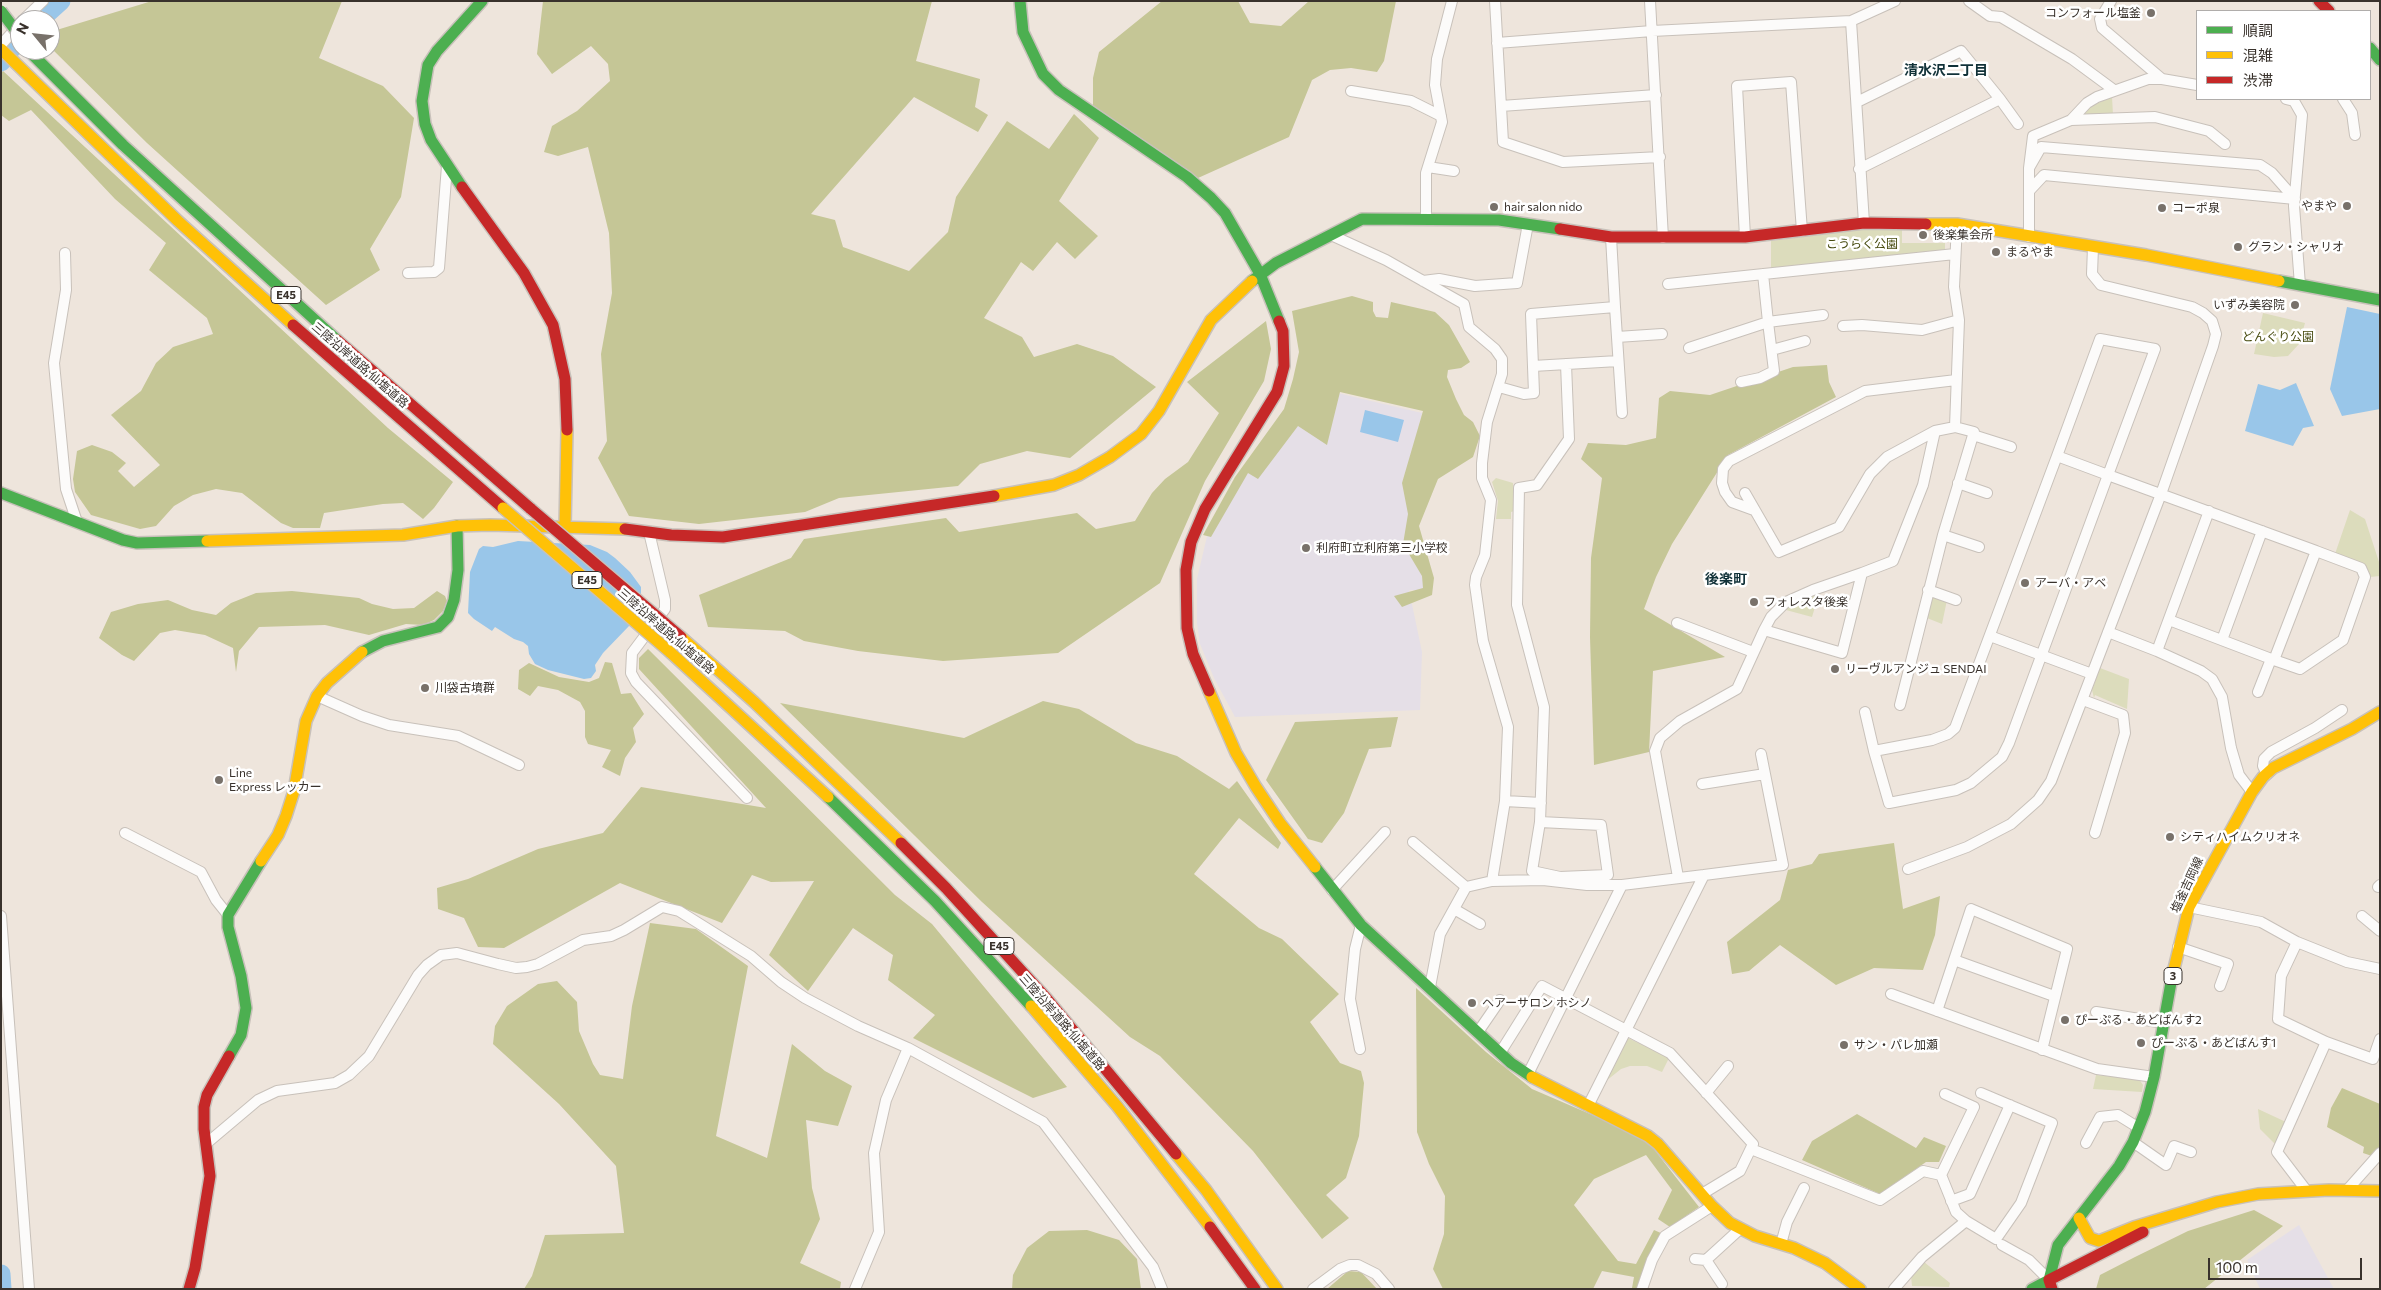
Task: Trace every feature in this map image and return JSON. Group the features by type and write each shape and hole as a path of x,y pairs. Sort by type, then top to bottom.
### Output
{"main road":[{"path":"482,1 437,51 428,65 422,101 425,124 431,140 447,166 524,273 553,325 566,379 567,423 564,527"},
{"path":"1020,1 1023,32 1044,74 1060,90 1187,178 1211,198 1235,228 1260,274 1283,331 1285,347 1282,374 1277,392 1205,509 1195,533 1186,570 1185,603 1187,628 1193,654 1236,753 1280,823 1361,925 1500,1053 1528,1074 1648,1136 1658,1144 1712,1206 1740,1229 1825,1263 1860,1289"},
{"path":"2319,1 2328,10"},
{"path":"1,11 10,23"},
{"path":"1,23 10,32"},
{"name":"三陸沿岸道路;仙塩道路","path":"1,49 139,184 274,308 670,652 820,789 935,902 1034,1008 1117,1106 1191,1201 1255,1289"},
{"path":"2371,49 2380,60"},
{"name":"三陸沿岸道路;仙塩道路","path":"38,60 123,145 278,288 681,637 754,702 857,799 946,888 1048,998 1206,1190 1277,1289"},
{"path":"1,493 136,543 403,535 457,526 625,529 703,537 762,532 1016,493 1054,485 1079,475 1110,457 1151,424 1211,320 1246,284 1276,263 1362,219 1499,220 1611,238 1745,237 1864,224 1957,224 2146,255 2380,300"},
{"path":"189,1289 195,1268 210,1176 204,1129 204,1107 207,1095 241,1035 246,1008 241,976 228,927 228,914 278,835 286,816 294,791 306,721 317,696 342,670 372,646 394,638 438,628 443,624 454,600 459,544 457,526"},
{"name":"塩釜吉岡線","path":"2050,1284 2058,1245 2119,1166 2139,1128 2154,1077 2178,946 2189,907 2203,878 2252,792 2273,768 2352,729 2380,712"},
{"path":"2079,1218 2090,1238 2099,1241 2134,1227 2233,1199 2306,1190 2348,1189 2380,1191"},
{"path":"2032,1289 2050,1284 2172,1217"}],"street":[{"path":"34,10 43,1"},
{"path":"1426,218 1428,167 1442,122 1435,84 1437,59 1452,1"},
{"path":"1495,1 1503,142 1563,162 1660,157"},
{"path":"1650,1 1663,238"},
{"path":"1497,43 1652,31 1851,21 1895,1"},
{"path":"1969,1 1990,16 2001,17 2072,58 2114,90"},
{"path":"2111,1 2100,19 2102,28 2162,79"},
{"path":"1851,21 1864,224"},
{"path":"1,45 10,35"},
{"path":"1857,102 1960,51 2018,124"},
{"path":"2071,120 2087,103 2114,90 2148,80 2162,79 2196,85"},
{"path":"1745,237 1737,86 1791,82 1802,231"},
{"path":"1351,91 1411,101 1441,116"},
{"path":"1502,106 1656,95"},
{"path":"1859,169 2000,99"},
{"path":"2292,100 2302,115 2295,199 2300,285"},
{"path":"2344,100 2352,113 2355,135"},
{"path":"2029,237 2029,168 2034,136 2071,120 2156,117 2209,131 2224,144"},
{"path":"2029,168 2041,147 2260,165 2272,173 2295,199"},
{"path":"408,274 434,272 439,268 447,166"},
{"path":"1428,167 1454,172"},
{"path":"2030,190 2044,175 2295,199"},
{"path":"1423,281 1440,279 1475,286 1517,283 1528,224"},
{"path":"1955,427 1959,320 1954,287 1957,224"},
{"path":"1331,235 1386,260 1464,304 1469,327 1495,349 1502,359 1499,387 1487,422 1482,463 1482,478 1491,500 1485,555 1476,576 1475,585 1482,641 1508,727 1504,801 1492,881"},
{"path":"1611,238 1622,413"},
{"path":"1908,869 1967,847 2003,829 2025,813 2038,800 2051,781 2161,494 2214,346 2216,334 2212,321 2192,307 2101,285 2092,274 2093,247"},
{"path":"65,254 66,290 54,363 66,488 76,522"},
{"path":"1668,284 1955,254"},
{"path":"1741,382 1760,378 1774,371 1763,274"},
{"path":"1499,387 1524,394 1534,393 1532,314 1615,307"},
{"path":"1689,348 1768,322 1822,315"},
{"path":"1843,326 1862,325 1922,330 1959,320"},
{"path":"1617,337 1662,334"},
{"path":"1865,712 1874,751 1889,803 1956,790 1971,783 2002,757 2155,349 2100,339 1955,728 1948,734 1932,740 1874,751"},
{"path":"1772,350 1805,341"},
{"path":"1533,366 1618,361"},
{"path":"1540,822 1601,825 1608,875 1560,877 1532,871 1540,822 1544,708 1517,605 1519,488 1537,485 1569,439 1566,364"},
{"path":"1754,510 1732,502 1725,492 1722,482 1723,469 1729,461 1865,391 1956,380"},
{"path":"1745,493 1779,552 1839,528 1870,474 1887,457 1935,431 1955,427 1974,432 1928,590 1900,705"},
{"path":"1678,877 1655,751 1660,738 1680,721 1737,689 1771,617 1786,602 1893,561 1923,486 1935,431"},
{"path":"1973,435 2011,447"},
{"path":"2057,456 2361,568 2365,577 2343,640 2300,669 2169,620"},
{"path":"1958,483 1987,493"},
{"path":"2157,651 2209,511"},
{"path":"2222,640 2262,531"},
{"path":"649,532 666,609 632,653 631,673 636,682 747,798"},
{"path":"1943,535 1979,547"},
{"path":"2258,692 2316,551"},
{"path":"1764,630 1842,653 1862,573"},
{"path":"1928,590 1956,600"},
{"path":"1677,622 1753,652"},
{"path":"2108,632 2157,651 2201,671 2212,679 2218,688 2239,775 2252,792"},
{"path":"1990,636 2092,674"},
{"path":"317,696 362,716 389,725 458,736 519,765"},
{"path":"2083,700 2123,715 2125,733 2095,833"},
{"path":"2266,774 2263,766 2264,759 2271,752 2315,728 2342,710"},
{"path":"1466,886 1492,881 1543,880 1587,885 1622,885 1783,865 1761,754"},
{"path":"1702,784 1765,774"},
{"path":"1504,801 1541,803"},
{"path":"1332,890 1385,832"},
{"path":"125,833 201,872 216,900 228,914"},
{"path":"1413,842 1466,886"},
{"path":"1588,1106 1704,875"},
{"path":"1528,1074 1622,885"},
{"path":"1430,987 1440,934 1466,886"},
{"path":"207,1143 258,1100 277,1091 335,1083 349,1075 374,1049 418,975 427,964 441,955 457,953 507,966 527,967 538,964 583,940 610,936 624,930 662,907 679,911 696,921 751,956 781,982 805,998 858,1026 908,1048 1043,1122 1153,1267 1162,1289"},
{"path":"2189,907 2261,922 2297,942 2347,962 2380,969"},
{"path":"1454,909 1480,924"},
{"path":"1937,1011 1971,910 2067,948 2042,1050"},
{"path":"1,916 29,1289"},
{"path":"2362,916 2380,931"},
{"path":"1360,1050 1350,999 1355,949 1361,925"},
{"path":"2297,942 2281,976 2278,1019 2326,1042 2373,1059 2380,1039"},
{"path":"2178,946 2228,964 2220,986"},
{"path":"1954,960 2054,996"},
{"path":"1500,1053 1542,986 1565,1000 1670,1053 1753,1144 1740,1171 1702,1194"},
{"path":"1891,994 2097,1069 2154,1077"},
{"path":"1478,1032 1500,1000"},
{"path":"2096,1012 2164,1023"},
{"path":"2306,1190 2277,1152 2326,1042"},
{"path":"855,1289 879,1232 874,1153 886,1100 908,1048"},
{"path":"1706,1092 1728,1066"},
{"path":"1945,1094 1974,1106 1941,1175 1956,1212 1966,1221 1996,1238 2021,1203 2052,1123 1981,1093"},
{"path":"1951,1201 1970,1194 2010,1105"},
{"path":"2086,1143 2100,1117 2118,1115 2139,1128"},
{"path":"2133,1142 2166,1165 2174,1146 2191,1152"},
{"path":"1751,1149 1880,1200 1923,1171 1941,1175"},
{"path":"2348,1189 2380,1153"},
{"path":"1781,1244 1787,1222 1804,1188"},
{"path":"1642,1289 1652,1260 1665,1236 1712,1206"},
{"path":"1894,1289 1922,1258 1966,1221"},
{"path":"1695,1259 1706,1260 1740,1229"},
{"path":"2002,1245 2030,1260 2050,1284"},
{"path":"1706,1260 1722,1284"},
{"path":"1313,1289 1340,1269 1350,1265 1358,1265 1367,1267 1390,1289"}],"shaded area":[{"name":"利府町立利府第三小学校","path":"1295,383 1422,413 1405,484 1427,590 1409,590 1422,652 1420,710 1235,717 1214,678 1200,644 1197,623 1197,579 1208,532 1285,409"},
{"path":"2299,1225 2334,1289 2260,1289 2247,1260"}],"green space":[{"path":"152,1 342,1 319,58 383,86 414,118 401,197 370,249 380,270 326,305 147,143 60,57 60,29"},
{"path":"543,1 932,1 916,61 980,79 975,107 988,115 978,132 914,97 811,214 835,220 843,247 909,271 948,232 956,197 1007,121 1049,149 1074,114 1099,138 1059,201 1098,236 1075,259 1057,242 1033,271 1021,262 984,318 1022,337 1034,357 1077,344 1113,356 1156,387 1070,458 1027,451 980,464 958,486 839,498 805,512 699,524 629,516 598,458 607,441 601,354 612,293 609,233 588,147 558,156 544,152 552,126 577,111 610,81 608,64 591,46 552,74 537,54"},
{"path":"1162,1 1238,1 1250,23 1281,26 1309,1 1396,1 1384,61 1377,72 1351,68 1330,70 1312,80 1289,137 1198,178 1093,109 1093,78 1099,52"},
{"path":"3,71 388,428 453,482 434,508 423,519 403,503 383,504 324,513 320,528 293,528 281,523 242,493 216,489 193,495 174,506 156,526 140,529 91,515 75,492 73,479 77,451 92,445 112,452 126,463 118,471 134,487 160,465 111,415 141,391 156,363 173,347 213,334 207,318 149,270 166,243 115,199 31,110 9,121 1,115 1,73"},
{"path":"2112,97 2113,115 2084,117 2083,113 2095,104"},
{"name":"こうらく公園","path":"1902,228 1902,243 1945,243 1945,250 1771,269 1771,241 1865,229"},
{"path":"1352,296 1373,302 1373,311 1376,317 1388,318 1391,302 1435,312 1449,325 1470,362 1461,368 1448,370 1447,377 1464,415 1473,422 1480,436 1473,457 1438,479 1419,526 1434,578 1432,595 1402,607 1394,596 1423,588 1422,576 1403,544 1408,514 1402,483 1423,411 1340,392 1327,445 1298,426 1258,479 1248,473 1211,537 1203,535 1235,477 1284,409 1299,352 1292,311"},
{"name":"どんぐり公園","path":"2263,313 2305,323 2299,344 2288,356 2274,357 2254,354"},
{"path":"1266,321 1271,349 1264,381 1205,481 1160,583 1058,653 943,661 858,651 804,641 785,631 708,627 699,595 791,558 804,539 946,518 959,532 1077,513 1096,529 1135,521 1152,493 1165,479 1188,462 1219,413 1187,382"},
{"path":"1827,365 1829,382 1836,397 1728,455 1672,544 1656,577 1644,609 1725,657 1653,671 1649,752 1594,765 1590,637 1591,558 1602,478 1581,459 1588,443 1626,445 1656,438 1659,398 1670,391 1710,395 1793,367"},
{"path":"1496,478 1513,483 1514,511 1511,512 1511,519 1496,519 1498,501 1492,482"},
{"path":"2350,510 2365,519 2380,565 2380,576 2370,577 2363,564 2335,554"},
{"path":"292,591 359,598 372,604 393,609 414,608 437,591 445,596 447,601 443,611 434,620 423,625 406,624 369,635 325,625 259,627 239,651 236,672 233,648 205,635 175,630 160,633 134,661 122,655 99,638 111,612 138,604 168,600 192,610 216,615 231,603 256,593"},
{"path":"1819,594 1812,617 1786,610 1796,601"},
{"path":"1932,596 1947,600 1942,624 1927,618"},
{"path":"648,649 895,895 932,924 1067,1087 1033,1098 913,1038 935,1015 888,980 893,955 853,928 808,991 769,955 814,881 771,882 752,875 722,923 620,883 504,948 478,947 464,918 438,909 437,888 468,879 538,849 603,833 641,787 766,808 639,669 639,658"},
{"path":"605,662 612,663 621,694 631,693 644,714 633,728 636,742 625,758 620,776 602,767 611,750 588,744 585,737 585,711 580,702 558,690 538,686 530,696 518,689 519,670 529,663 559,677 589,682 599,678"},
{"path":"2100,668 2129,679 2127,709 2095,695 2094,698 2092,690"},
{"path":"1043,701 1079,709 1136,743 1177,756 1229,789 1237,781 1281,843 1278,849 1239,818 1194,874 1259,928 1282,939 1339,994 1310,1022 1340,1063 1361,1071 1364,1083 1359,1136 1346,1178 1326,1195 1349,1218 1322,1239 1253,1151 1160,1056 1130,1037 982,902 780,703 964,738"},
{"path":"1398,717 1391,747 1369,749 1344,813 1322,843 1308,839 1266,780 1295,722"},
{"path":"1894,843 1903,909 1940,896 1935,935 1923,970 1874,968 1836,985 1780,945 1749,971 1732,974 1727,942 1780,900 1788,870 1812,864 1819,854"},
{"path":"650,923 696,929 748,966 716,1136 767,1158 792,1044 825,1071 852,1086 838,1126 806,1120 812,1188 820,1219 800,1263 841,1282 840,1289 524,1289 532,1276 545,1235 624,1233 616,1166 559,1104 493,1044 495,1026 507,1006 538,984 557,981 577,1002 579,1031 593,1064 600,1075 623,1079 632,1006"},
{"path":"1416,988 1486,1052 1532,1089 1597,1117 1650,1144 1699,1207 1670,1227 1658,1219 1672,1190 1646,1155 1594,1179 1574,1205 1618,1261 1636,1264 1654,1230 1663,1234 1638,1289 1632,1288 1634,1277 1602,1271 1593,1289 1443,1289 1433,1269 1444,1234 1445,1196 1429,1164 1417,1132"},
{"path":"1628,1038 1669,1058 1662,1072 1647,1066 1630,1066 1621,1069 1606,1081"},
{"path":"2096,1075 2139,1079 2143,1085 2142,1092 2093,1089"},
{"path":"2342,1088 2380,1104 2380,1148 2372,1156 2363,1153 2364,1147 2327,1127 2331,1108"},
{"path":"2258,1109 2286,1122 2276,1145 2260,1129"},
{"path":"1857,1114 1916,1148 1924,1137 1946,1146 1939,1162 1926,1162 1880,1194 1802,1160 1812,1141"},
{"path":"2254,1210 2283,1226 2204,1289 2096,1289 2100,1275 2135,1257 2188,1231"},
{"path":"1087,1230 1119,1240 1137,1259 1141,1289 1012,1289 1013,1275 1027,1248 1049,1231"},
{"path":"1924,1262 1950,1283 1949,1287 1912,1286 1911,1276"},
{"path":"1348,1271 1361,1272 1377,1289 1327,1289"}],"water":[{"path":"2347,307 2380,314 2380,409 2342,416 2330,389"},
{"path":"2296,383 2314,426 2303,428 2293,446 2245,431 2258,384 2280,390"},
{"path":"1365,410 1404,420 1398,442 1360,432"},
{"path":"518,541 590,545 607,552 615,558 630,572 641,587 641,593 629,626 603,653 595,665 596,671 591,678 584,679 548,670 535,664 529,654 528,646 523,642 514,639 495,627 492,631 468,613 470,572 479,549 483,546 493,547"}],"waterway":[{"path":"51,10 61,1"},
{"path":"1,62 10,51"},
{"path":"1,1274 2,1289"}],"traffic: fast":[{"path":"462,187 431,140 425,124 422,101 428,65 437,51 482,1"},
{"path":"1020,1 1023,32 1043,74 1059,90 1187,177 1211,198 1225,213 1260,274 1279,321"},
{"path":"1,11 10,23"},
{"path":"2371,49 2380,60"},
{"path":"38,60 123,145 337,340"},
{"path":"1252,281 1276,263 1362,219 1499,220 1560,229"},
{"path":"2279,281 2380,300"},
{"path":"1,493 123,540 137,543 207,541"},
{"path":"362,652 383,641 438,627 448,617 454,600 458,570 457,526"},
{"path":"828,797 935,901 1031,1006"},
{"path":"229,1056 241,1035 246,1008 241,976 228,927 228,915 261,861"},
{"path":"1315,867 1361,925 1511,1063 1532,1077"},
{"path":"2032,1289 2049,1280 2058,1245 2119,1166 2133,1142 2145,1112 2154,1077 2172,977"}],"traffic: slow":[{"path":"1,49 178,221 293,325"},
{"path":"1926,224 1957,224 2146,255 2279,281"},
{"path":"994,496 1054,485 1079,475 1110,457 1141,434 1159,411 1211,320 1252,281"},
{"path":"565,527 567,430"},
{"path":"503,508 670,652"},
{"path":"207,541 403,535 457,526 490,525 625,529"},
{"path":"681,637 754,702 901,843"},
{"path":"261,861 278,835 286,816 294,791 306,721 317,696 327,683 362,652"},
{"path":"670,652 828,797"},
{"path":"1209,691 1236,753 1256,787 1280,823 1315,867"},
{"path":"2172,977 2189,907 2252,792 2263,777 2273,768 2352,729 2380,712"},
{"path":"1031,1006 1117,1106 1210,1227"},
{"path":"1532,1077 1648,1136 1658,1144 1712,1206 1730,1223 1755,1236 1794,1248 1825,1263 1860,1289"},
{"path":"1176,1154 1206,1190 1277,1289"},
{"path":"2079,1218 2090,1238 2099,1241 2134,1227 2217,1202 2258,1194 2329,1190 2380,1191"}],"traffic: jam":[{"path":"2319,1 2328,10"},
{"path":"462,187 524,273 553,325 565,379 567,430"},
{"path":"1560,229 1611,237 1745,237 1864,223 1926,224"},
{"path":"1209,691 1193,654 1187,628 1186,570 1191,542 1205,509 1277,392 1284,366 1283,331 1279,321"},
{"path":"293,325 503,508"},
{"path":"337,340 531,509"},
{"path":"625,529 671,535 723,537 994,496"},
{"path":"531,509 681,637"},
{"path":"901,843 946,888 1047,999 1176,1154"},
{"path":"189,1289 195,1268 210,1176 204,1129 204,1107 207,1095 229,1056"},
{"path":"1210,1227 1255,1289"},
{"path":"2052,1289 2049,1280 2143,1232"}],"place":[{"name":"コンフォール塩釜","path":"2151,13"},
{"name":"やまや","path":"2347,206"},
{"name":"hair salon nido","path":"1494,207"},
{"name":"コーポ泉","path":"2162,208"},
{"name":"後楽集会所","path":"1923,235"},
{"name":"グラン・シャリオ","path":"2238,247"},
{"name":"まるやま","path":"1996,252"},
{"name":"いずみ美容院","path":"2295,305"},
{"name":"利府町立利府第三小学校","path":"1306,548"},
{"name":"アーバ・アベ","path":"2025,583"},
{"name":"フォレスタ後楽","path":"1754,602"},
{"name":"リーヴルアンジュ SENDAI","path":"1835,669"},
{"name":"川袋古墳群","path":"425,688"},
{"name":"Line Express レッカー","path":"219,780"},
{"name":"シティハイムクリオネ","path":"2170,837"},
{"name":"ヘアーサロン ホシノ","path":"1472,1003"},
{"name":"ぴーぷる・あどばんす2","path":"2065,1020"},
{"name":"ぴーぷる・あどばんす1","path":"2141,1043"},
{"name":"サン・パレ加瀬","path":"1844,1045"}],"district":[{"name":"清水沢二丁目","path":"1946,70"},
{"name":"後楽町","path":"1726,579"}]}
